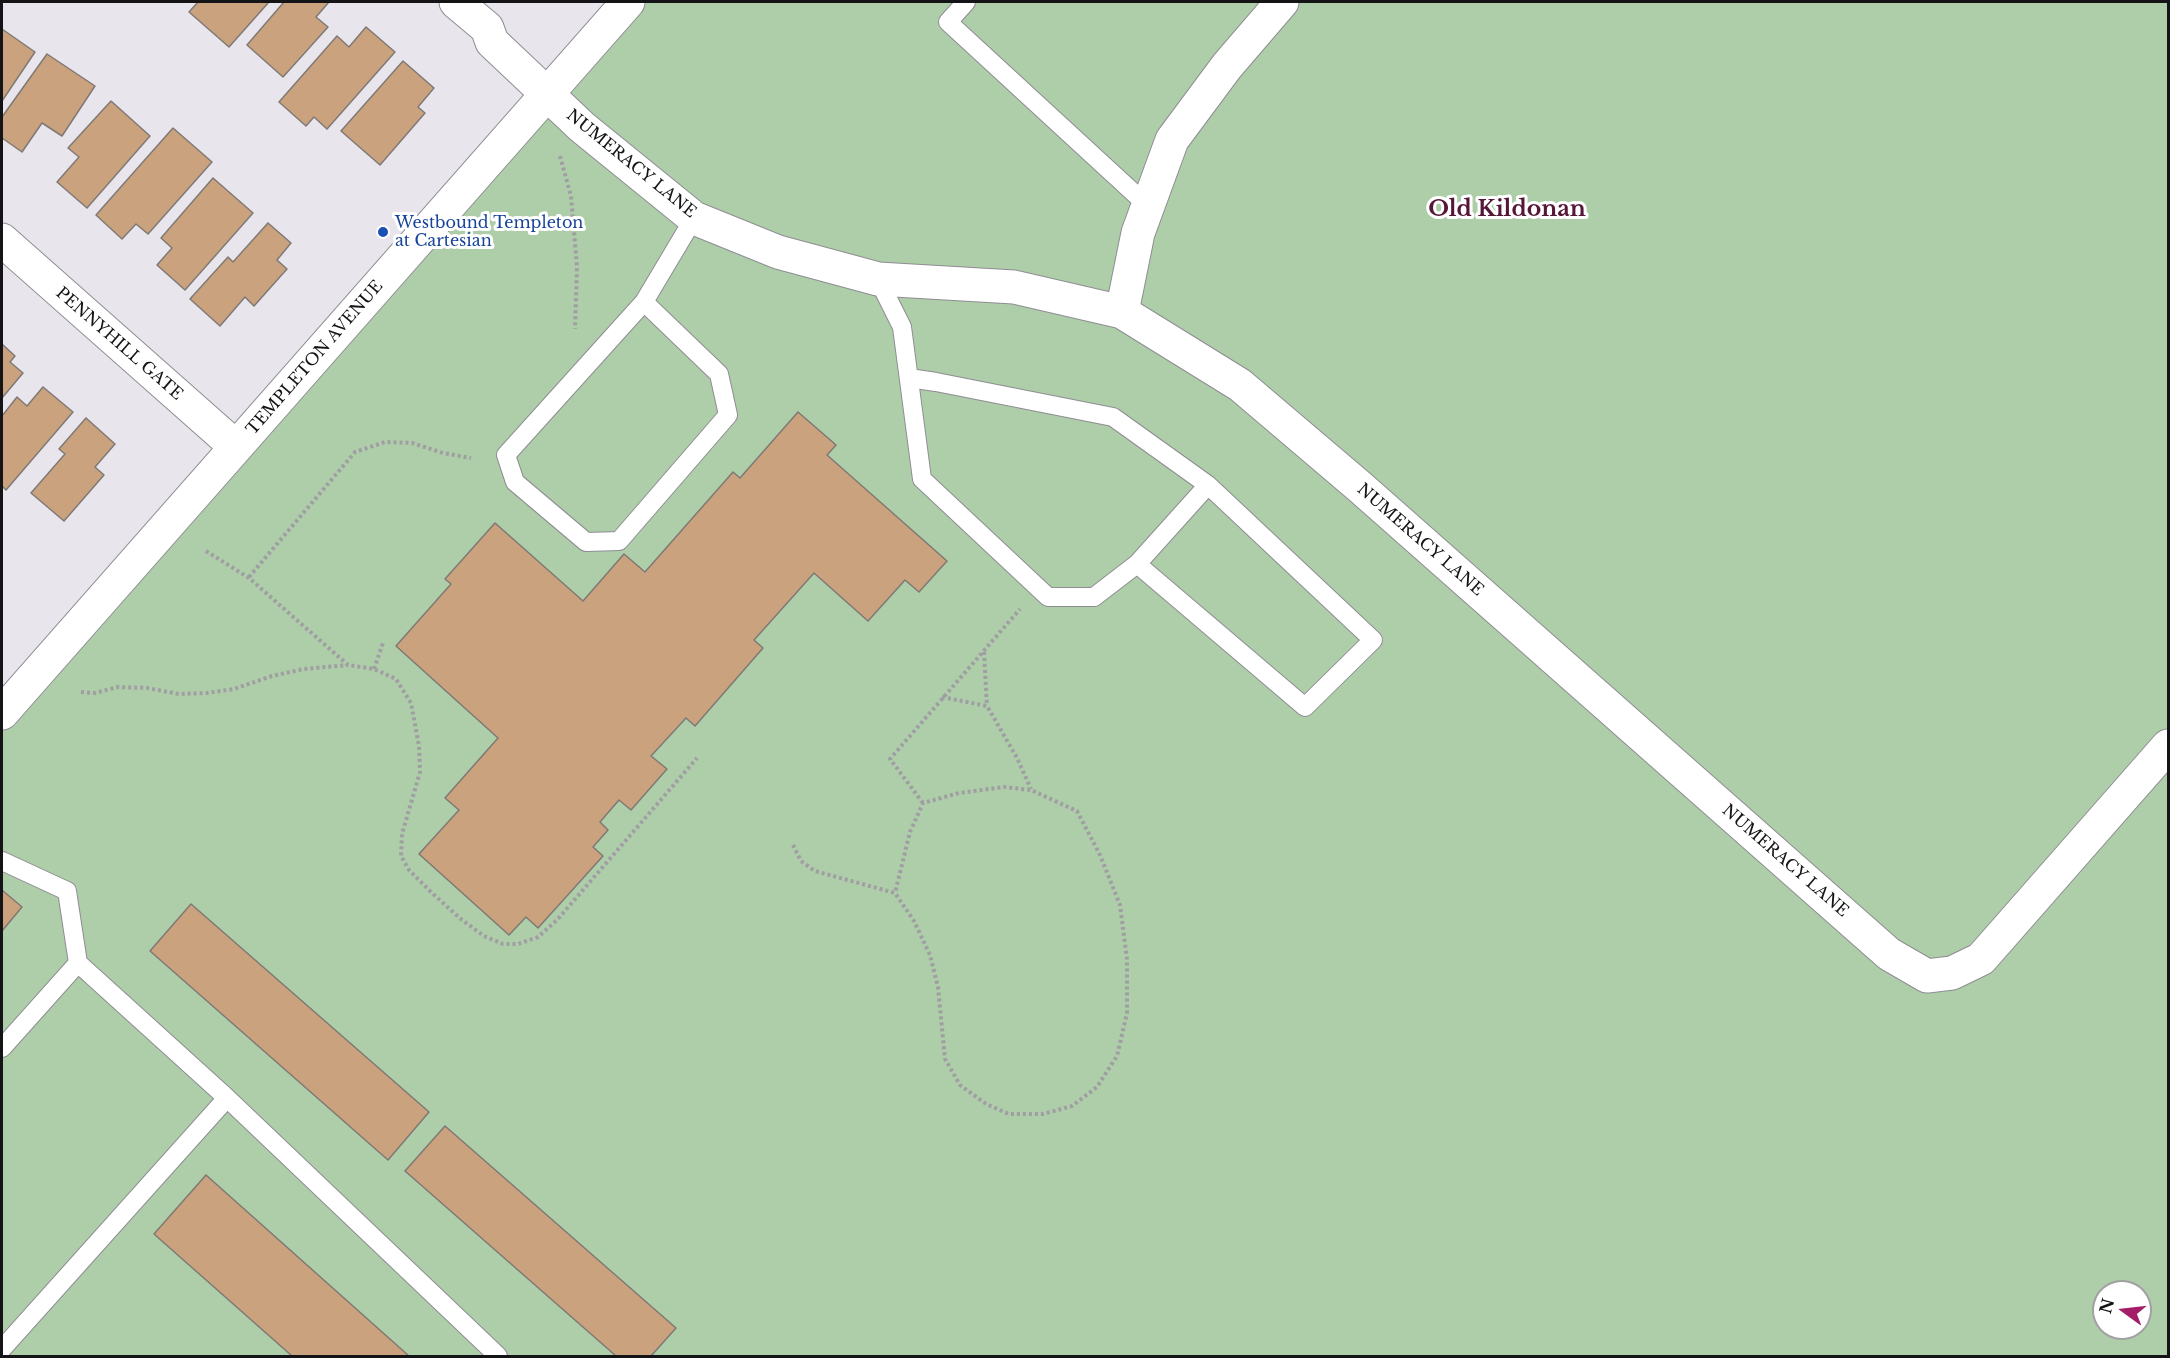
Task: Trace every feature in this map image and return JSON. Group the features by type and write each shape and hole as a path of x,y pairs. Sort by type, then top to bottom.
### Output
{"street":[{"name":"NUMERACY LANE","path":"456,2 487,28 492,42 582,127 694,218 778,252 878,279 1014,287 1122,312 1240,384 1889,954 1928,976 1952,972 1981,959 2169,746"},
{"name":"TEMPLETON AVENUE","path":"2,713 628,2"},
{"path":"1122,312 1138,233 1172,140 1227,66 1282,2"},
{"name":"PENNYHILL GATE","path":"2,240 236,447"}],"lane":[{"path":"966,2 948,22 1148,206"},
{"path":"644,302 719,374 728,415 619,541 586,542 515,482 506,455 644,302 694,218"},
{"path":"878,279 902,327 922,480 1048,597 1094,597 1137,564 1208,485"},
{"path":"909,378 1113,417 1208,485 1373,640 1305,707 1137,564"},
{"path":"2,861 67,891 78,963 227,1098 498,1356"},
{"path":"2,1048 78,963"},
{"path":"2,1348 227,1098"}],"path":[{"path":"559,153 571,196 578,267 575,329"},
{"path":"249,578 355,452 385,442 394,442 471,458"},
{"path":"206,551 249,578 348,665"},
{"path":"923,803 890,759 1025,603"},
{"path":"374,669 383,643"},
{"path":"984,652 987,706 1017,758 1031,790"},
{"path":"81,692 95,693 118,687 147,688 179,694 207,693 234,689 272,676 304,669 348,665 374,669 396,680 411,703 419,746 420,772 402,834 401,856 409,870 462,920 484,936 503,944 518,944 538,937 557,920 698,758"},
{"path":"942,697 987,706"},
{"path":"793,845 801,861 815,871 895,893 914,921 930,955 938,987 945,1059 960,1085 986,1104 1009,1114 1043,1114 1072,1106 1097,1087 1117,1056 1127,1013 1127,959 1120,905 1100,855 1077,811 1031,790 1004,787 959,793 923,803"},
{"path":"895,893 910,832 923,803"}],"green space":[{"path":"628,2 2168,2 2168,1356 2,1356 2,712"}],"building":[{"path":"198,2 269,2 229,47 189,12"},
{"path":"284,2 329,2 316,17 328,27 283,77 247,45"},
{"path":"366,27 395,52 327,129 314,117 306,126 279,102 337,36 349,47"},
{"path":"2,29 35,52 2,101"},
{"path":"47,54 95,86 62,136 42,123 22,152 2,138 2,117"},
{"path":"403,61 434,88 418,107 425,113 380,165 341,131"},
{"path":"111,101 150,136 87,208 57,182 79,157 68,148"},
{"path":"173,128 212,162 148,234 136,224 122,239 96,215"},
{"path":"213,178 253,213 185,290 157,265 172,248 161,238"},
{"path":"268,223 291,243 277,260 287,269 254,306 245,297 220,326 190,299 228,257 233,262"},
{"path":"2,344 15,356 10,362 23,373 2,398"},
{"path":"43,387 73,412 6,490 2,486 2,416 17,397 27,406"},
{"path":"798,412 836,445 827,455 947,561 919,592 905,580 868,621 814,573 754,640 763,648 695,726 686,718 651,756 667,769 631,810 619,800 600,822 608,830 593,847 603,856 538,928 526,917 509,935 419,854 459,810 445,798 498,738 396,646 451,584 445,579 495,523 583,601 624,554 645,572 733,472 740,478"},
{"path":"86,418 115,444 95,467 104,475 64,521 31,493 65,454 59,449"},
{"path":"2,890 22,907 2,931"},
{"path":"191,904 429,1112 388,1160 150,951"},
{"path":"445,1126 676,1328 651,1356 616,1356 405,1171"},
{"path":"206,1175 409,1356 292,1356 154,1234"}],"place":[{"name":"Westbound Templeton at Cartesian","path":"383,232"}],"district":[{"name":"Old Kildonan","path":"1507,210"}]}
